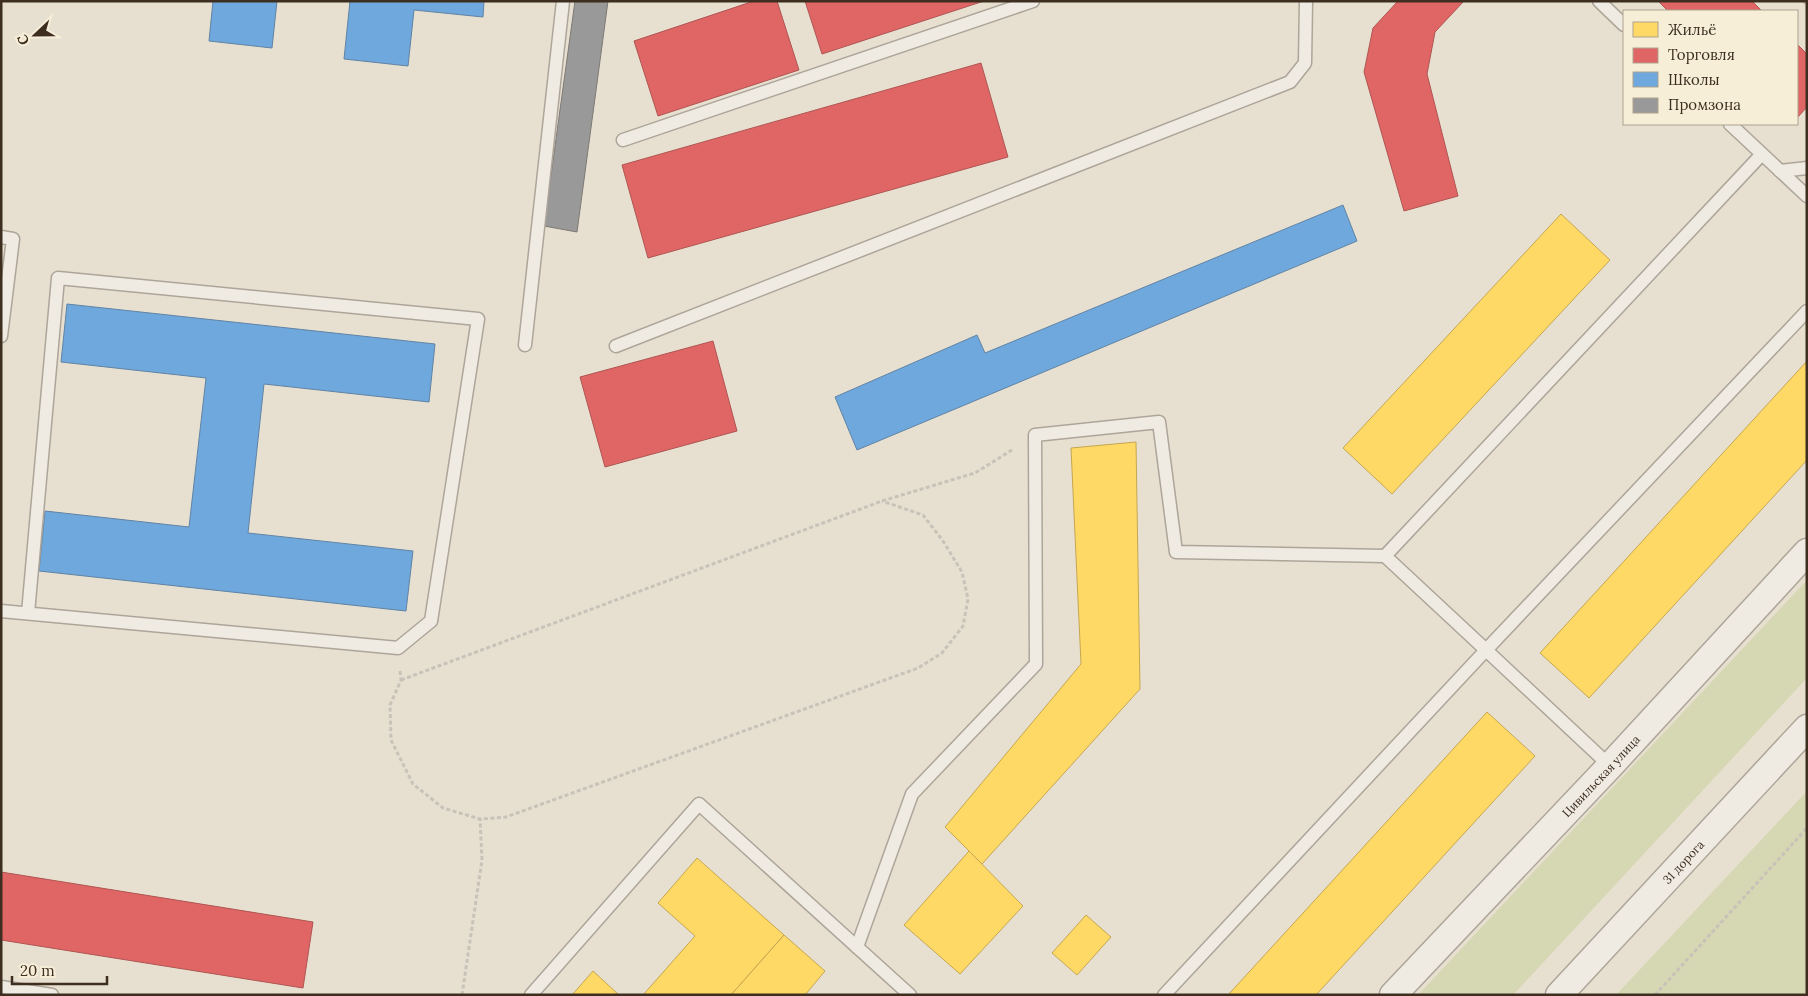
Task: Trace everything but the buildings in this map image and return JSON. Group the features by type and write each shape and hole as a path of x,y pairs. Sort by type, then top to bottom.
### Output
{"street":[{"name":"Цивильская улица","path":"1392,995 1610,766 1807,552"},
{"name":"31 дорога","path":"1559,995 1807,728"}],"lane":[{"path":"525,346 563,1"},
{"path":"623,140 1034,1"},
{"path":"616,346 1290,82 1305,63 1306,1"},
{"path":"1599,1 1623,24"},
{"path":"1731,125 1807,196"},
{"path":"1386,556 1762,154"},
{"path":"1780,171 1807,168"},
{"path":"1,237 13,239 1,336"},
{"path":"1,611 28,614 398,648 431,621 478,320 58,278 28,614"},
{"path":"1164,995 1486,650 1807,311"},
{"path":"857,947 912,794 1036,664 1035,435 1159,422 1176,552 1386,556 1610,766"},
{"path":"531,995 699,804 910,995"},
{"path":"1,987 52,995"}],"path":[{"path":"1803,1 1807,5"},
{"path":"882,501 923,515 944,541 962,572 968,599 963,626 942,653 918,668 506,817 480,819 443,808 413,784 391,740 390,705 401,680 882,501 975,474 1035,435"},
{"path":"462,995 482,860 480,819"},
{"path":"1655,995 1807,828"}],"green space":[{"path":"1807,580 1807,678 1513,995 1418,995"},
{"path":"1807,791 1807,995 1616,995"}]}
